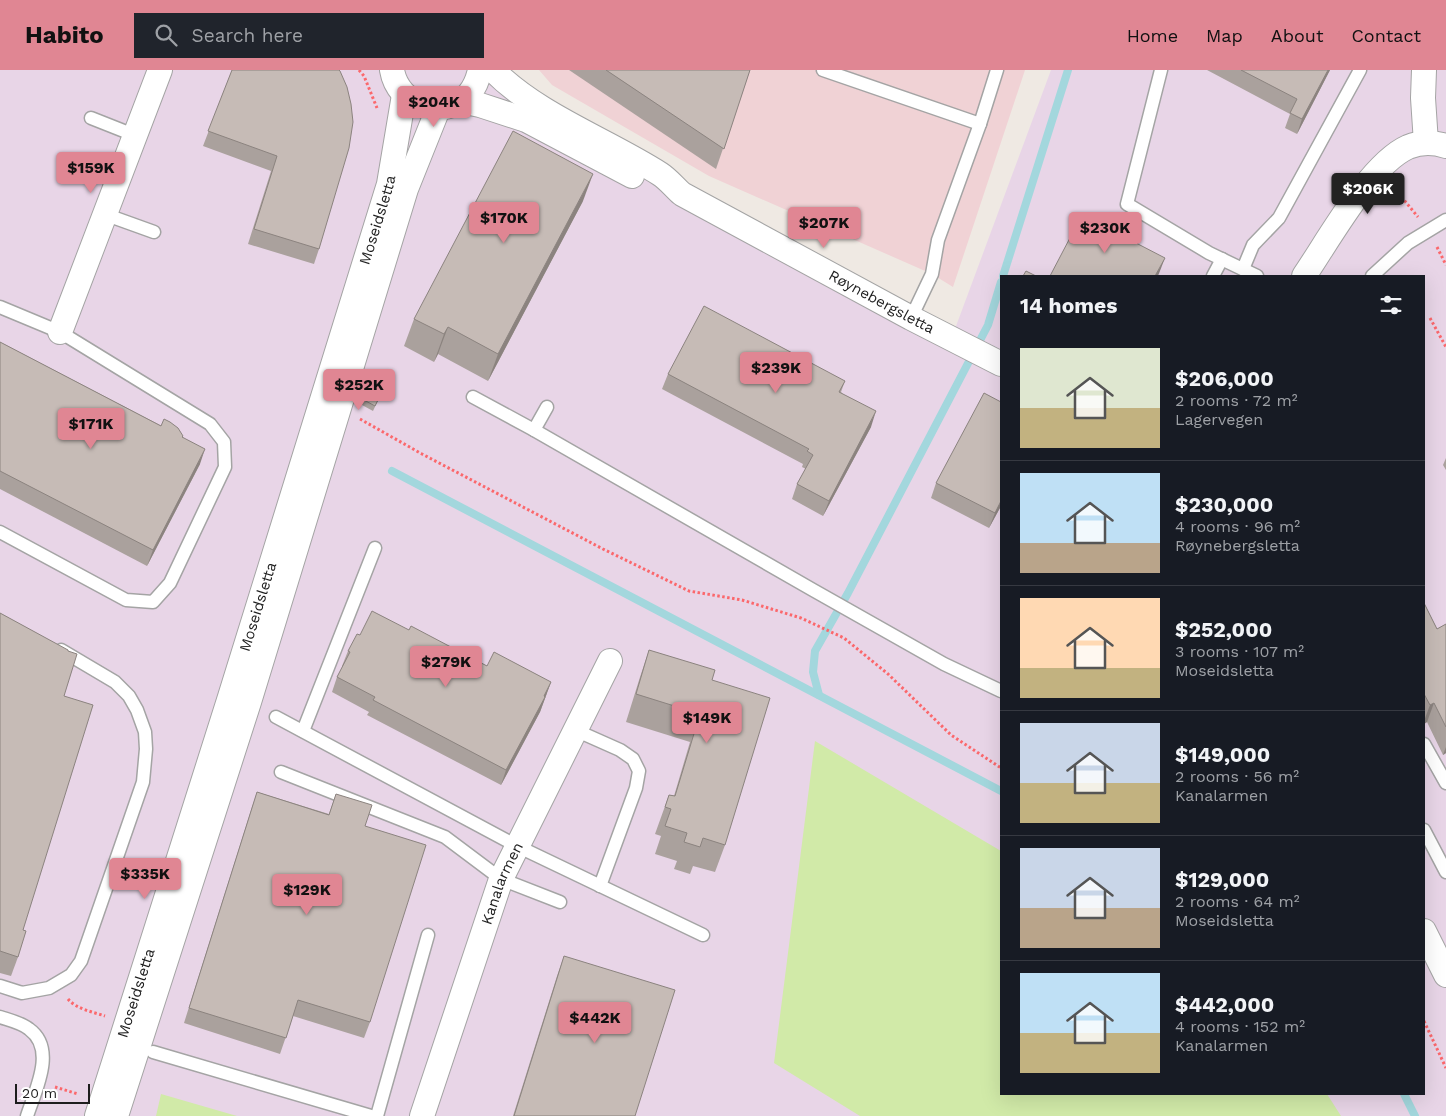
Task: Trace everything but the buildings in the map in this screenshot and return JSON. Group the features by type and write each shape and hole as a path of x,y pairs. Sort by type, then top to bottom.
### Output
{"street":[{"path":"60,332 160,70"},
{"path":"392,71 396,84 404,95 420,106 438,109 461,101 470,93 477,83 480,70"},
{"name":"Røynebergsletta","path":"494,70 510,86 536,103 661,174 682,194 911,318 996,361"},
{"path":"1305,275 1362,189 1391,158 1408,147 1436,144 1423,98 1424,70"},
{"name":"Moseidsletta","path":"97,1116 233,687 389,184 404,95"},
{"name":"Røynebergsletta","path":"461,101 526,120 657,189 682,194"},
{"name":"Moseidsletta","path":"116,1116 249,702 406,189 438,109"},
{"name":"Kanalarmen","path":"422,1116 501,879 610,661"},
{"path":"1425,933 1446,975"}],"lane":[{"path":"823,70 980,124"},
{"path":"911,318 932,274 938,240 980,124 997,70"},
{"path":"1161,70 1127,204 1210,253 1255,275"},
{"path":"1243,269 1253,245 1279,218 1360,70"},
{"path":"91,118 134,135"},
{"path":"104,214 154,232"},
{"path":"1373,275 1408,243 1446,220"},
{"path":"1213,275 1222,259"},
{"path":"0,307 60,332 210,424 224,442 225,467 170,583 154,602 126,600 0,532"},
{"path":"473,397 944,664 1000,692"},
{"path":"534,430 546,407"},
{"path":"302,731 375,548"},
{"path":"0,986 22,993 50,988 71,975 81,961 143,782 146,749 145,732 137,710 129,696 116,682 49,644"},
{"path":"276,717 517,846 703,935"},
{"path":"575,730 620,750 633,759 640,770 636,788 600,886"},
{"path":"1425,746 1446,784"},
{"path":"281,772 445,837 501,879 560,902"},
{"path":"1425,832 1446,872"},
{"path":"376,1116 428,935"},
{"path":"0,1017 29,1029 43,1051 42,1070 27,1116"},
{"path":"152,1052 371,1116"}],"path":[{"path":"1430,318 1445,344"},
{"path":"357,417 422,454 603,550 690,591 742,600 801,618 844,638 888,674 951,735 1000,767"},
{"path":"59,983 71,1003 87,1011 106,1016"},
{"path":"1425,1023 1446,1068"},
{"path":"38,1082 81,1095"}],"shaded area":[{"path":"0,70 494,70 952,337 1051,70 1446,70 1446,1116 0,1116"},
{"path":"539,70 1025,70 953,287 932,274 709,176 552,85"}],"green space":[{"path":"815,741 1000,850 1000,1095 1328,1095 1341,1116 860,1116 774,1063"},
{"path":"161,1094 237,1116 156,1116"}],"waterway":[{"path":"1003,275 1068,70"},
{"path":"819,695 813,672 815,651 848,593 988,325 1000,285"},
{"path":"392,471 1000,790"},
{"path":"1404,1095 1415,1116"}]}
